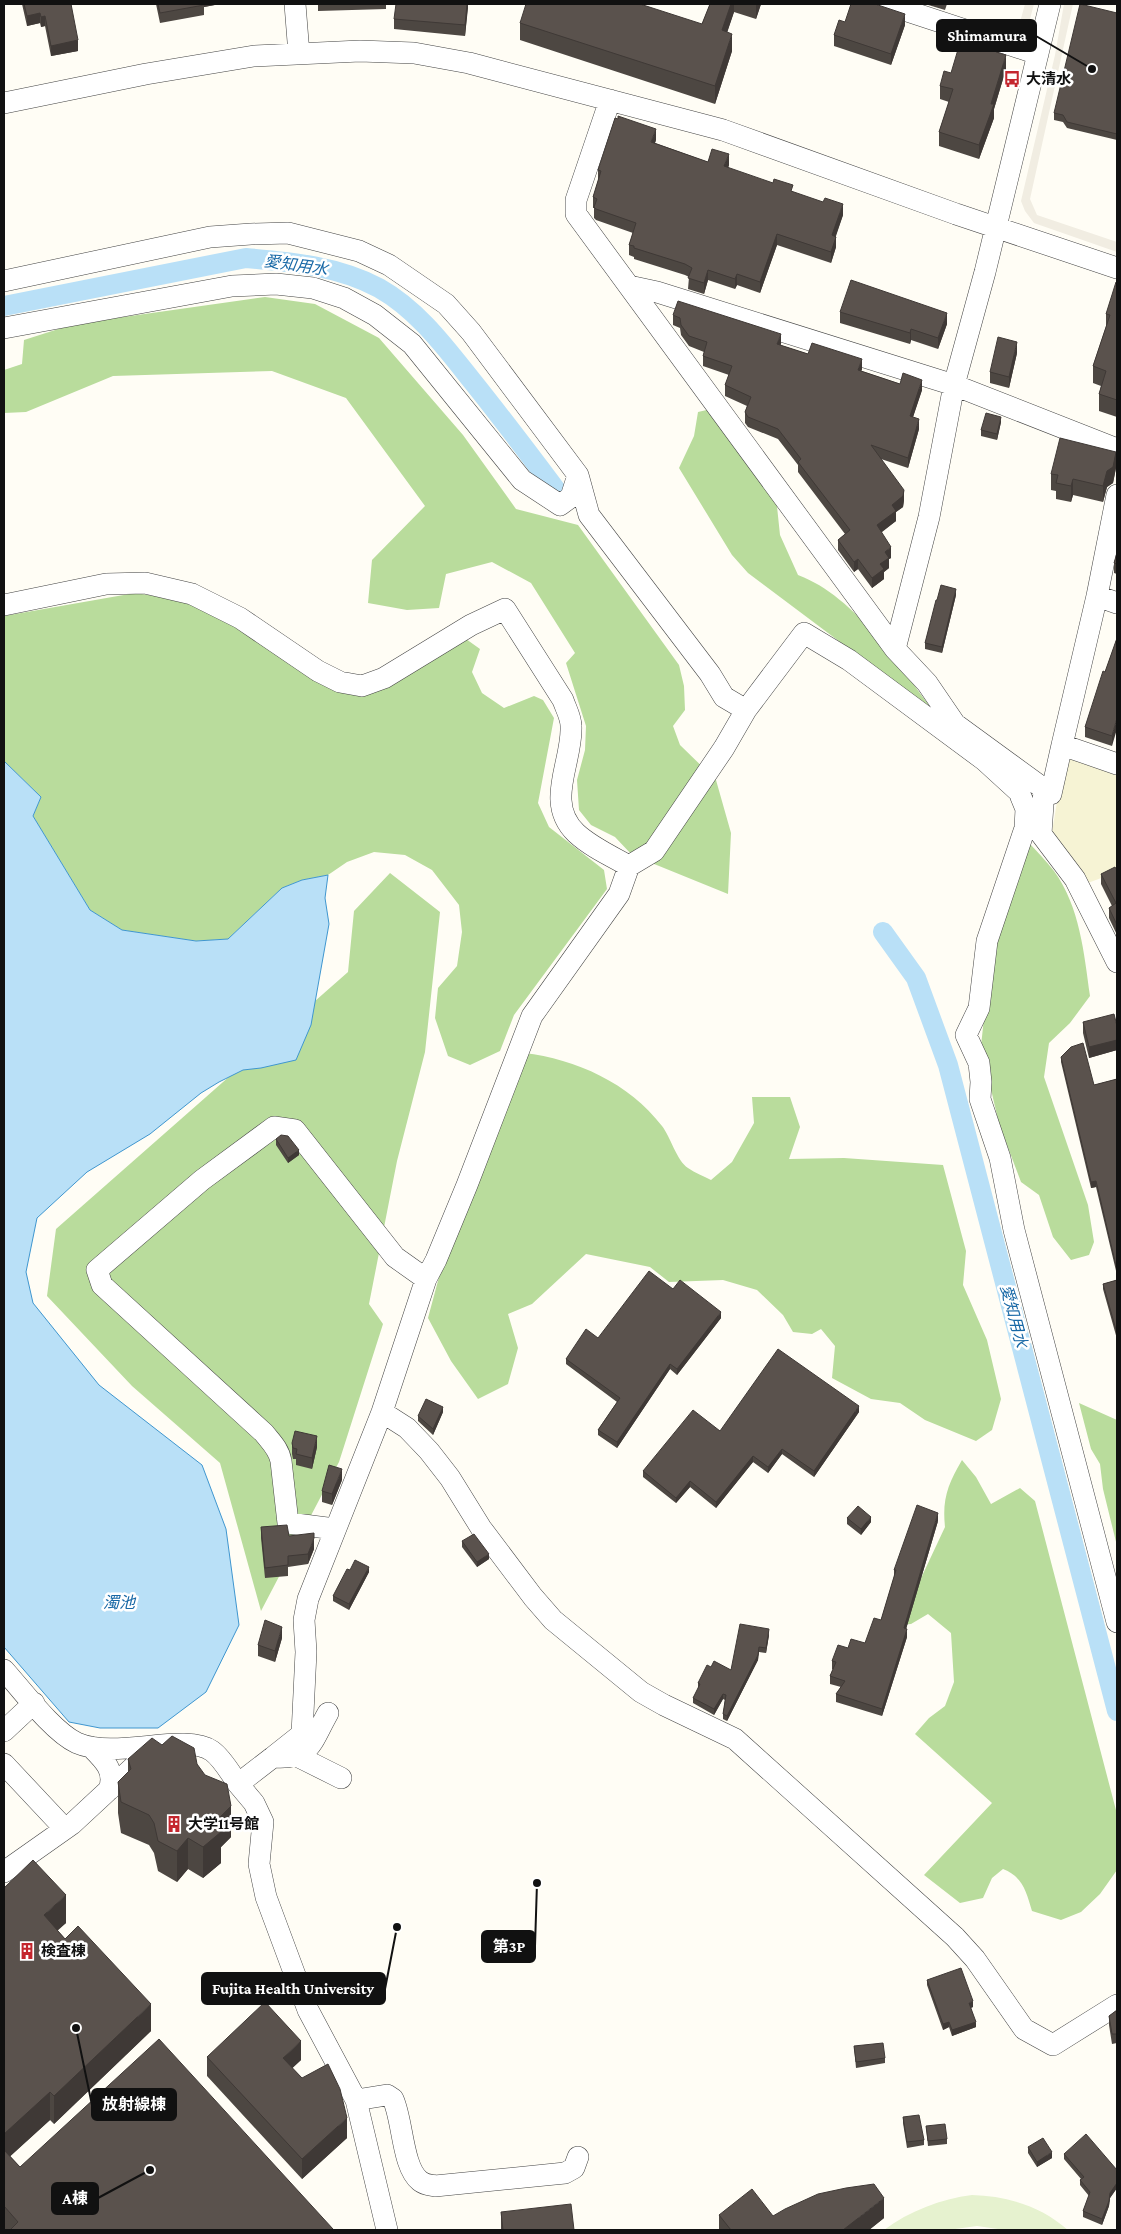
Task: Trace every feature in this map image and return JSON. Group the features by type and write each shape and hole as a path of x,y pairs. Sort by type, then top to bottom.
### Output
{"street":[{"path":"295,4 299,54"},
{"path":"886,4 1038,54"},
{"path":"895,649 929,517 954,385 996,226 1050,4"},
{"path":"4,103 196,65 254,56 360,51 414,54 469,63 723,130 956,214 1117,268"},
{"path":"610,100 576,200 576,214 895,649 927,683 955,724 1051,794 1117,495"},
{"path":"4,281 210,238 251,234 288,233 359,251 389,265 446,304 471,332 578,475 589,515 710,674 724,696 746,710"},
{"path":"4,328 232,286 276,284 313,288 344,298 375,314 412,344 522,480 560,505 572,497 578,475"},
{"path":"629,286 657,292 954,385 1117,449"},
{"path":"4,605 106,584 145,583 192,594 240,618 318,671 340,682 362,686 384,678 471,625 505,609 563,700 570,716 572,727 560,792 561,807 566,820 575,832 590,844 629,866"},
{"path":"1096,596 1117,603"},
{"path":"238,1784 302,1734 306,1652 304,1620 308,1600 382,1412 426,1279 453,1218 532,1016 619,894 629,866 654,851 724,748 746,710 804,632 848,660 984,760 1019,792 1026,809 1025,828 987,941 978,1008 966,1035 979,1064 980,1099 1000,1158 1014,1230 1117,1622"},
{"path":"1062,745 1117,764"},
{"path":"1044,789 1041,834 1075,879 1117,962"},
{"path":"335,1529 288,1523 281,1461 275,1446 264,1433 102,1285 97,1270 202,1180 274,1127 295,1130 395,1257 426,1279"},
{"path":"382,1412 407,1428 429,1451 450,1478 498,1551 538,1603 554,1620 641,1692 735,1739 749,1751 955,1937 975,1959 1024,2029 1053,2045 1117,2005"},
{"path":"4,1670 57,1730 76,1743 99,1749 197,1744 213,1752 254,1803 263,1822 259,1864 266,1897 308,2010 356,2100 387,2230"},
{"path":"4,1731 34,1703"},
{"path":"273,1757 292,1758 304,1753 314,1740 328,1713"},
{"path":"91,1747 105,1760 111,1773 109,1790"},
{"path":"5,1869 65,1829 156,1747"},
{"path":"297,1756 341,1778"},
{"path":"4,1764 65,1829"},
{"path":"356,2100 387,2095 393,2099 412,2169 421,2182 427,2185 436,2186 565,2173 574,2168 578,2157"}],"shaded area":[{"path":"1025,4 1034,4 1027,30 1022,36 1012,36 1017,33"},
{"path":"1064,4 1073,4 1030,199 1037,215 1117,242 1117,252 1034,223 1025,211 1021,201 1055,55"},
{"path":"1074,756 1117,771 1117,867 1115,873 1085,884 1051,838 1064,760"}],"green space":[{"path":"265,297 315,304 379,338 463,435 516,509 578,525 679,665 684,686 685,710 673,726 680,745 716,780 731,833 728,894 632,855 615,837 591,825 579,810 577,780 585,750 586,726 566,663 575,653 531,583 492,562 446,574 439,608 407,610 368,603 372,560 425,506 346,398 272,371 113,376 26,412 4,413 4,370 22,364 24,340 74,324"},
{"path":"711,409 776,497 780,535 798,575 819,585 858,616 892,655 936,714 748,573 732,555 679,468 694,436 698,412"},
{"path":"135,593 181,600 219,616 343,693 466,639 480,649 472,672 482,693 504,708 534,696 543,700 554,718 538,803 549,827 604,870 607,889 514,1015 500,1051 470,1065 448,1056 435,1018 438,988 457,966 462,932 459,905 432,870 405,855 374,852 347,862 328,875 302,880 282,888 228,939 196,941 122,930 90,910 33,816 41,797 4,761 4,616"},
{"path":"1028,842 1054,871 1070,900 1080,931 1090,996 1070,1023 1049,1043 1044,1077 1088,1205 1094,1242 1089,1255 1071,1260 1053,1237 1039,1195 1021,1182 999,1124 981,1046 991,953"},
{"path":"390,873 440,912 425,1052 397,1161 369,1304 383,1324 339,1462 261,1611 220,1463 132,1386 47,1296 56,1229 348,972 354,911"},
{"path":"524,1053 544,1056 582,1067 618,1086 634,1097 662,1126 684,1165 711,1180 732,1162 754,1123 752,1097 790,1097 800,1127 789,1159 844,1158 943,1165 966,1251 963,1285 987,1340 1001,1399 992,1430 976,1441 925,1420 900,1403 871,1399 832,1378 835,1346 821,1329 812,1334 793,1332 783,1315 757,1290 723,1280 669,1282 650,1267 586,1254 532,1304 508,1314 518,1348 508,1384 478,1399 451,1361 428,1318 450,1236"},
{"path":"1079,1403 1117,1420 1117,1546 1103,1489 1100,1464 1091,1449"},
{"path":"962,1460 976,1477 991,1504 1020,1488 1035,1501 1117,1814 1117,1870 1100,1894 1081,1912 1061,1920 1032,1911 1023,1886 1015,1876 1003,1869 992,1878 983,1898 960,1903 924,1875 992,1803 915,1734 929,1718 945,1706 954,1682 951,1633 928,1614 911,1624 899,1625 945,1527 944,1508 947,1492"},
{"path":"972,2195 1011,2200 1023,2204 1047,2215 1068,2230 1005,2230 977,2226 948,2230 884,2230 904,2217 926,2207 949,2199"}],"water":[{"name":"濁池","path":"4,761 41,797 33,816 90,910 122,930 196,941 228,939 282,888 302,880 328,875 325,898 329,924 311,1025 296,1060 243,1070 219,1082 201,1093 150,1134 87,1172 37,1218 26,1272 33,1303 99,1385 202,1465 226,1529 239,1625 206,1692 158,1728 100,1728 69,1722 4,1647"}],"building":[{"path":"24,4 71,4 78,40 51,46 45,16 41,17 40,13 27,16"},
{"path":"158,4 203,4 204,5 160,13"},
{"path":"396,4 467,4 465,25 394,19"},
{"path":"526,4 640,4 702,24 710,4 731,4 722,30 732,34 715,86 520,23"},
{"path":"851,4 875,4 905,14 891,54 834,35 839,20 845,22"},
{"path":"1080,4 1117,13 1117,134 1067,122 1063,115 1054,113"},
{"path":"962,36 984,43 986,39 999,43 996,52 1006,55 991,104 994,104 979,145 939,132 953,89 940,86 944,71 951,73"},
{"path":"618,116 656,129 651,142 708,162 712,149 729,154 724,166 773,183 774,179 793,185 791,191 823,202 825,198 843,204 832,235 836,237 831,252 777,234 760,282 737,274 735,279 708,270 704,283 688,278 692,268 685,264 629,245 636,223 596,209 594,207 597,199 593,197 601,171 598,170 615,118 618,119"},
{"path":"851,280 947,313 938,338 911,329 910,333 840,312"},
{"path":"1116,282 1117,400 1099,394 1106,371 1093,366 1110,315 1106,314"},
{"path":"678,301 781,334 777,344 808,354 812,343 862,359 858,370 900,384 903,373 922,380 910,416 919,419 908,458 871,445 904,490 903,496 892,505 896,511 877,525 891,547 885,552 889,558 880,564 884,569 872,578 858,559 854,562 838,540 850,530 798,462 801,459 778,429 748,417 745,412 751,397 725,385 732,366 703,356 707,342 689,336 681,325 680,318 673,315"},
{"path":"998,337 1017,342 1009,377 990,372"},
{"path":"986,413 1001,417 997,434 981,430"},
{"path":"1060,438 1116,452 1113,467 1107,471 1103,486 1073,479 1071,486 1056,483 1058,475 1051,474"},
{"path":"1117,553 1117,564 1114,563"},
{"path":"941,585 956,589 942,647 925,643"},
{"path":"1117,638 1117,718 1112,736 1085,727 1103,671 1105,672"},
{"path":"1115,867 1117,869 1117,925 1109,908 1116,903 1101,874"},
{"path":"1114,1014 1117,1026 1117,1040 1089,1047 1083,1022"},
{"path":"1083,1043 1094,1085 1117,1079 1117,1270 1096,1181 1091,1182 1061,1057 1071,1047"},
{"path":"281,1135 288,1136 299,1150 288,1158 276,1139"},
{"path":"649,1271 673,1289 680,1280 721,1312 677,1369 670,1364 617,1442 598,1430 620,1398 566,1359 586,1329 598,1338"},
{"path":"1117,1280 1117,1333 1103,1284"},
{"path":"778,1349 859,1406 814,1471 782,1449 768,1467 753,1456 716,1502 690,1481 676,1498 643,1471 693,1410 720,1431"},
{"path":"426,1399 443,1407 433,1429 418,1416"},
{"path":"295,1431 317,1436 312,1458 296,1454 297,1449 293,1448 292,1443"},
{"path":"329,1465 342,1469 332,1494 322,1491"},
{"path":"917,1505 938,1513 904,1628 907,1629 882,1709 836,1694 845,1681 830,1676 836,1662 832,1661 838,1645 848,1648 851,1639 865,1643 874,1618 881,1620 896,1570 894,1570"},
{"path":"858,1506 871,1517 861,1529 847,1518"},
{"path":"287,1525 289,1536 314,1533 308,1554 288,1556 288,1565 265,1568 261,1527"},
{"path":"474,1534 489,1554 477,1562 462,1541"},
{"path":"355,1560 369,1567 349,1604 333,1596 347,1569 350,1570"},
{"path":"265,1620 282,1627 275,1651 258,1645"},
{"path":"740,1624 769,1629 766,1648 759,1647 758,1655 727,1716 723,1714 726,1695 723,1694 714,1709 693,1698 707,1665 711,1667 714,1661 731,1670"},
{"path":"172,1736 194,1748 197,1764 205,1775 227,1784 231,1806 218,1819 221,1832 203,1847 188,1838 177,1851 158,1841 154,1823 149,1815 121,1802 118,1782 131,1769 128,1759 152,1738 162,1745"},
{"path":"33,1860 66,1895 44,1915 65,1939 78,1926 151,2004 54,2096 50,2092 4,2134 4,1888"},
{"path":"961,1968 973,2001 969,2003 976,2022 952,2030 949,2022 943,2024 927,1980"},
{"path":"265,2002 301,2041 283,2058 302,2078 328,2064 340,2089 347,2118 302,2159 207,2057"},
{"path":"1117,2010 1117,2034 1112,2034 1109,2016"},
{"path":"159,2039 332,2230 10,2230 18,2222 4,2206 4,2150 20,2167"},
{"path":"883,2043 885,2058 856,2062 854,2046"},
{"path":"919,2115 924,2140 907,2142 903,2117"},
{"path":"945,2124 947,2139 928,2141 926,2126"},
{"path":"1086,2134 1117,2170 1117,2183 1110,2193 1102,2219 1083,2211 1090,2192 1080,2180 1084,2177 1064,2154"},
{"path":"1043,2138 1052,2152 1037,2162 1028,2147"},
{"path":"874,2184 884,2198 843,2230 731,2230 719,2215 752,2189 773,2216 818,2194"},
{"path":"571,2204 574,2230 503,2230 501,2212"}],"waterway":[{"name":"愛知用水","path":"4,306 246,258 297,263 347,275 379,288 393,297 430,330 556,490"},
{"name":"愛知用水","path":"883,932 916,978 948,1065 1117,1711"}],"place":[{"name":"Shimamura","path":"1092,69"},
{"name":"大清水","path":"1012,79"},
{"name":"大学11号館","path":"174,1824"},
{"name":"第3P","path":"537,1883"},
{"name":"Fujita Health University","path":"397,1927"},
{"name":"検査棟","path":"27,1951"},
{"name":"放射線棟","path":"76,2028"},
{"name":"A棟","path":"150,2170"}]}
